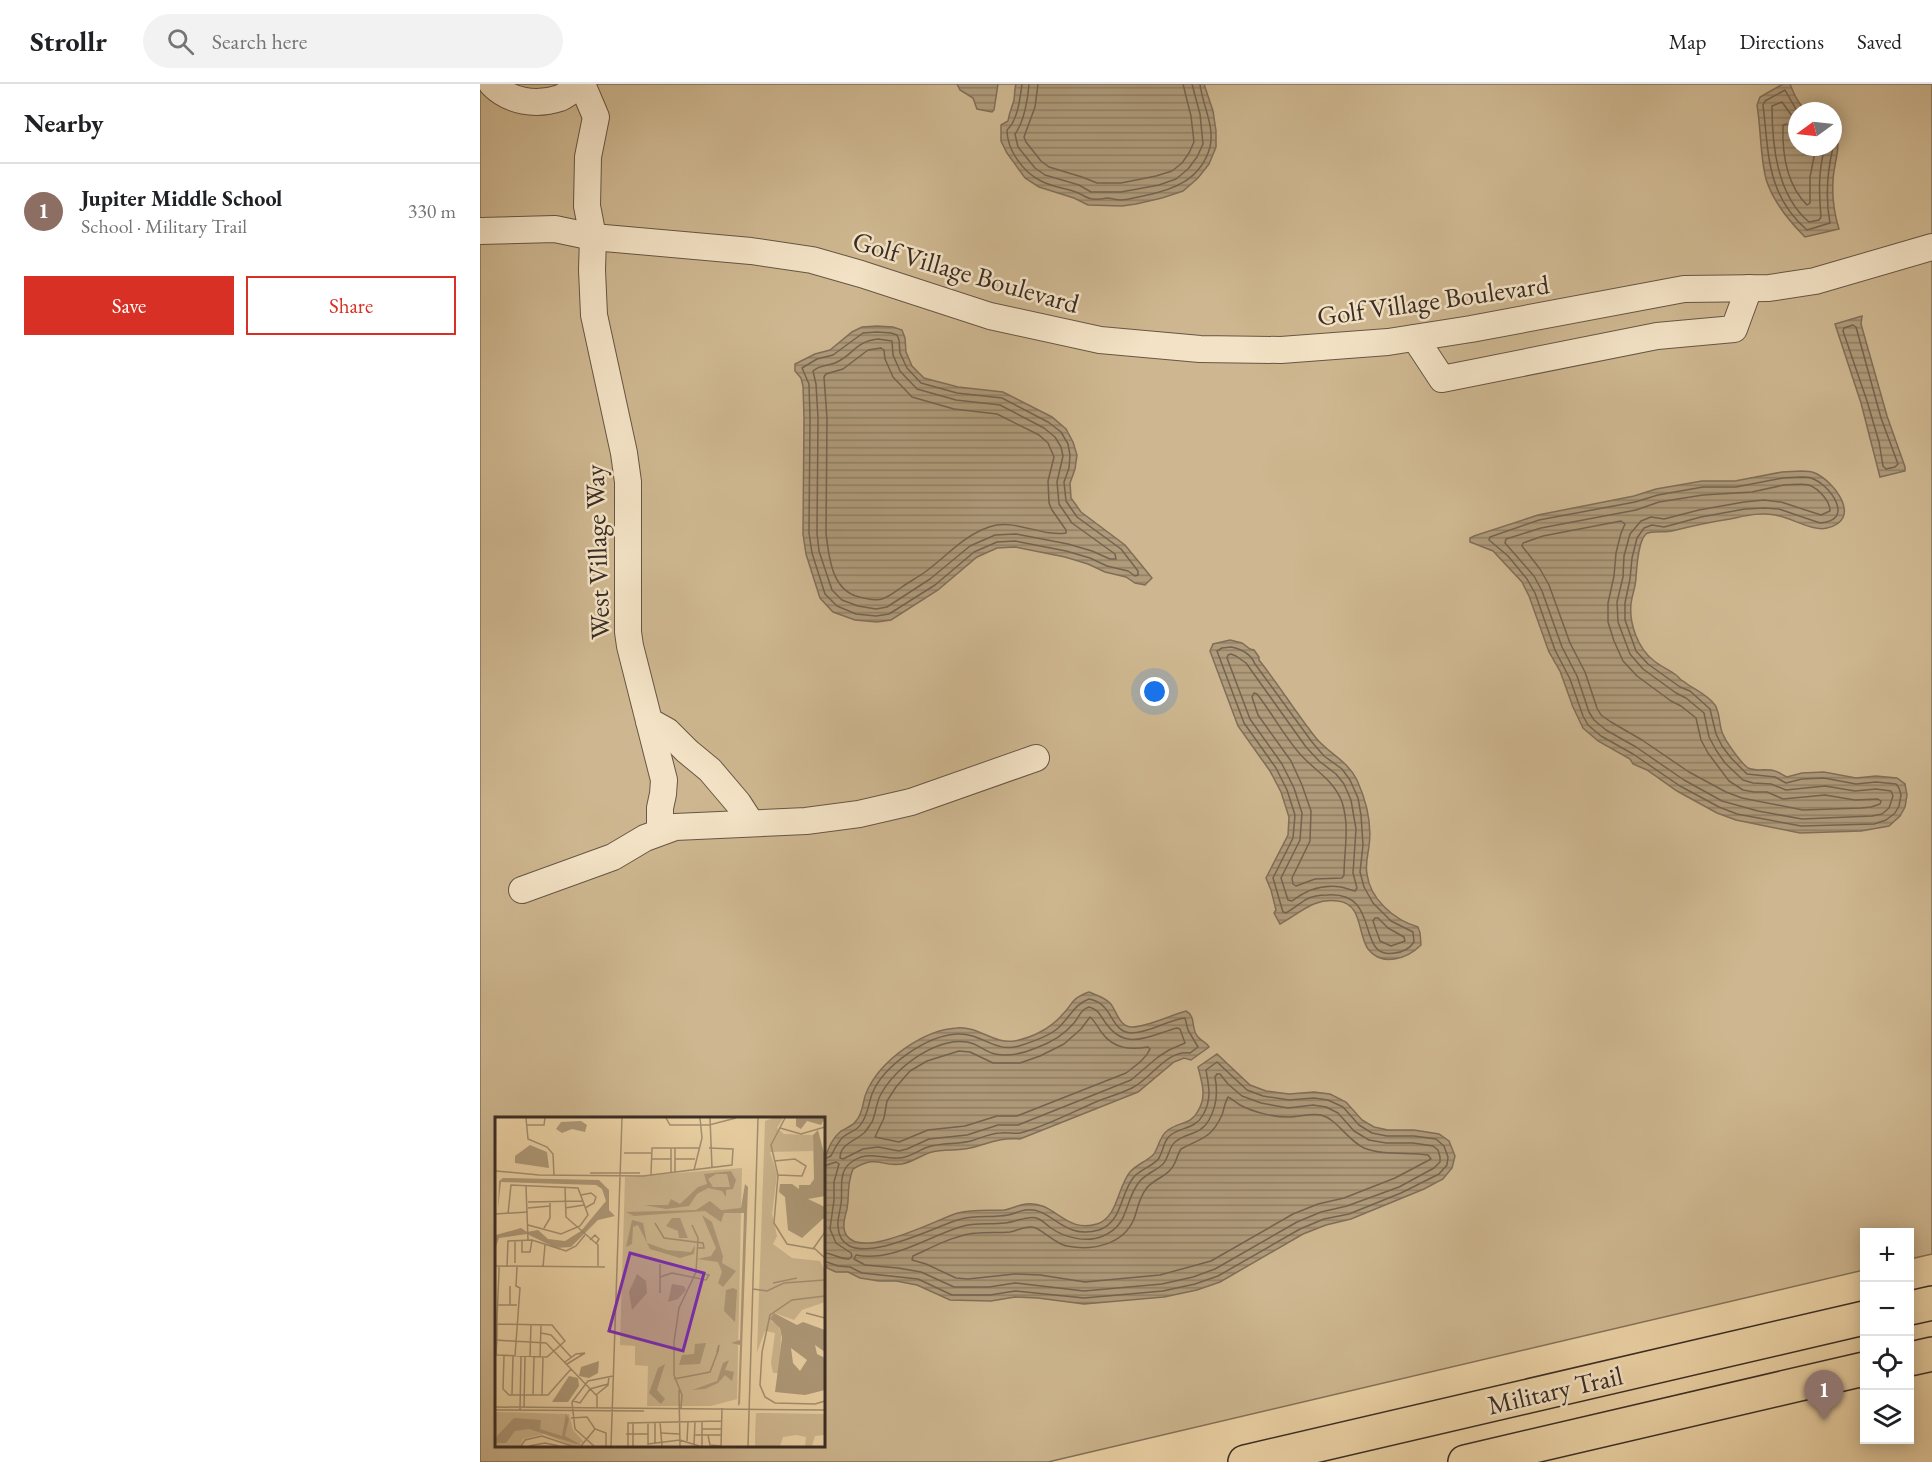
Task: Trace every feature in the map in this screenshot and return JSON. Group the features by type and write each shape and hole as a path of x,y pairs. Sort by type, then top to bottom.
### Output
{"main road":[{"path":"1914,1307 1932,1303"},
{"name":"Military Trail","path":"1245,1462 1860,1319"},
{"path":"1914,1358 1932,1354"},
{"name":"Military Trail","path":"1465,1462 1860,1371"}],"street":[{"path":"492,84 515,99 538,103 562,97 581,84"},
{"name":"West Village Way","path":"581,84 596,117 588,158 586,206 593,237 594,315 624,453 628,482 628,632 664,780 660,831"},
{"name":"Golf Village Boulevard","path":"480,231 555,229 593,237 751,251 812,260 990,316 1100,340 1200,349 1281,350 1415,338 1683,289 1769,288 1815,281 1932,247"},
{"path":"1415,338 1442,379 1657,336 1734,329 1749,288"},
{"path":"649,721 668,730 687,752 710,770 738,802 751,823"},
{"path":"522,890 613,857 660,831 691,825 806,821 859,814 911,802 1036,758"}],"shaded area":[{"path":"480,84 1932,84 1932,1254 1914,1258 1914,1228 1860,1228 1860,1271 1048,1462 480,1462"}],"water":[{"path":"957,84 998,84 994,110 992,112 977,109 973,98 960,90"},
{"path":"1016,84 1204,84 1213,111 1216,147 1209,164 1183,191 1136,204 1088,205 1039,187 1025,178 1007,153 1001,141 1001,125 1008,121"},
{"path":"1783,84 1790,84 1799,102 1788,102 1788,156 1836,156 1833,194 1839,229 1805,237 1782,211 1773,196 1766,179 1763,161 1757,105 1760,97"},
{"path":"1862,316 1861,324 1887,416 1905,467 1905,471 1880,477 1861,403 1835,324"},
{"path":"877,326 902,330 906,352 912,366 924,378 958,387 1003,392 1052,417 1066,429 1077,455 1070,483 1071,498 1081,512 1125,545 1152,578 1145,585 1065,557 1015,547 997,548 977,557 938,590 891,620 877,622 855,620 833,612 820,598 806,554 803,534 803,386 801,378 795,371 795,364 815,354 830,350 862,327"},
{"path":"1782,472 1815,473 1837,492 1844,509 1843,517 1838,524 1821,529 1781,516 1758,514 1669,532 1648,533 1643,537 1638,554 1631,620 1639,642 1648,655 1712,701 1718,711 1724,736 1737,757 1748,768 1772,770 1787,777 1802,773 1824,772 1856,778 1876,776 1897,778 1905,784 1907,795 1905,807 1900,816 1889,826 1861,831 1800,833 1736,820 1717,813 1677,791 1647,770 1633,764 1630,759 1598,741 1583,728 1560,671 1549,652 1522,582 1493,551 1470,542 1470,538 1474,536 1538,515 1634,496 1656,489 1702,481 1735,481"},
{"path":"1230,640 1242,643 1254,650 1316,738 1343,762 1357,780 1366,804 1369,821 1370,838 1366,867 1369,883 1378,900 1392,914 1418,927 1421,945 1409,954 1395,959 1380,958 1374,955 1365,942 1356,913 1346,903 1338,901 1329,900 1314,904 1280,924 1274,913 1276,910 1266,878 1288,835 1289,817 1281,792 1270,771 1238,726 1210,651 1213,644"},
{"path":"1089,992 1108,1001 1120,1021 1131,1027 1186,1011 1191,1016 1196,1034 1209,1047 1191,1060 1184,1058 1174,1062 1138,1092 1020,1139 1006,1139 965,1149 932,1152 902,1164 868,1162 853,1169 844,1222 847,1236 856,1242 869,1243 901,1235 958,1213 1004,1210 1026,1204 1044,1207 1076,1225 1097,1224 1104,1220 1113,1209 1130,1172 1154,1153 1165,1133 1172,1127 1189,1121 1195,1115 1201,1105 1203,1095 1198,1067 1217,1054 1250,1085 1266,1091 1289,1094 1314,1092 1330,1094 1346,1102 1362,1120 1374,1127 1439,1134 1449,1141 1455,1156 1452,1168 1443,1179 1424,1189 1351,1219 1303,1234 1220,1282 1164,1297 1084,1304 1015,1297 991,1301 950,1300 917,1285 860,1278 848,1272 836,1272 827,1268 825,1264 825,1158 835,1138 859,1118 867,1091 882,1068 917,1041 944,1030 965,1028 1007,1041 1028,1038 1058,1020 1075,999"}],"place":[{"name":"Jupiter Middle School","path":"1824,1420"}]}
